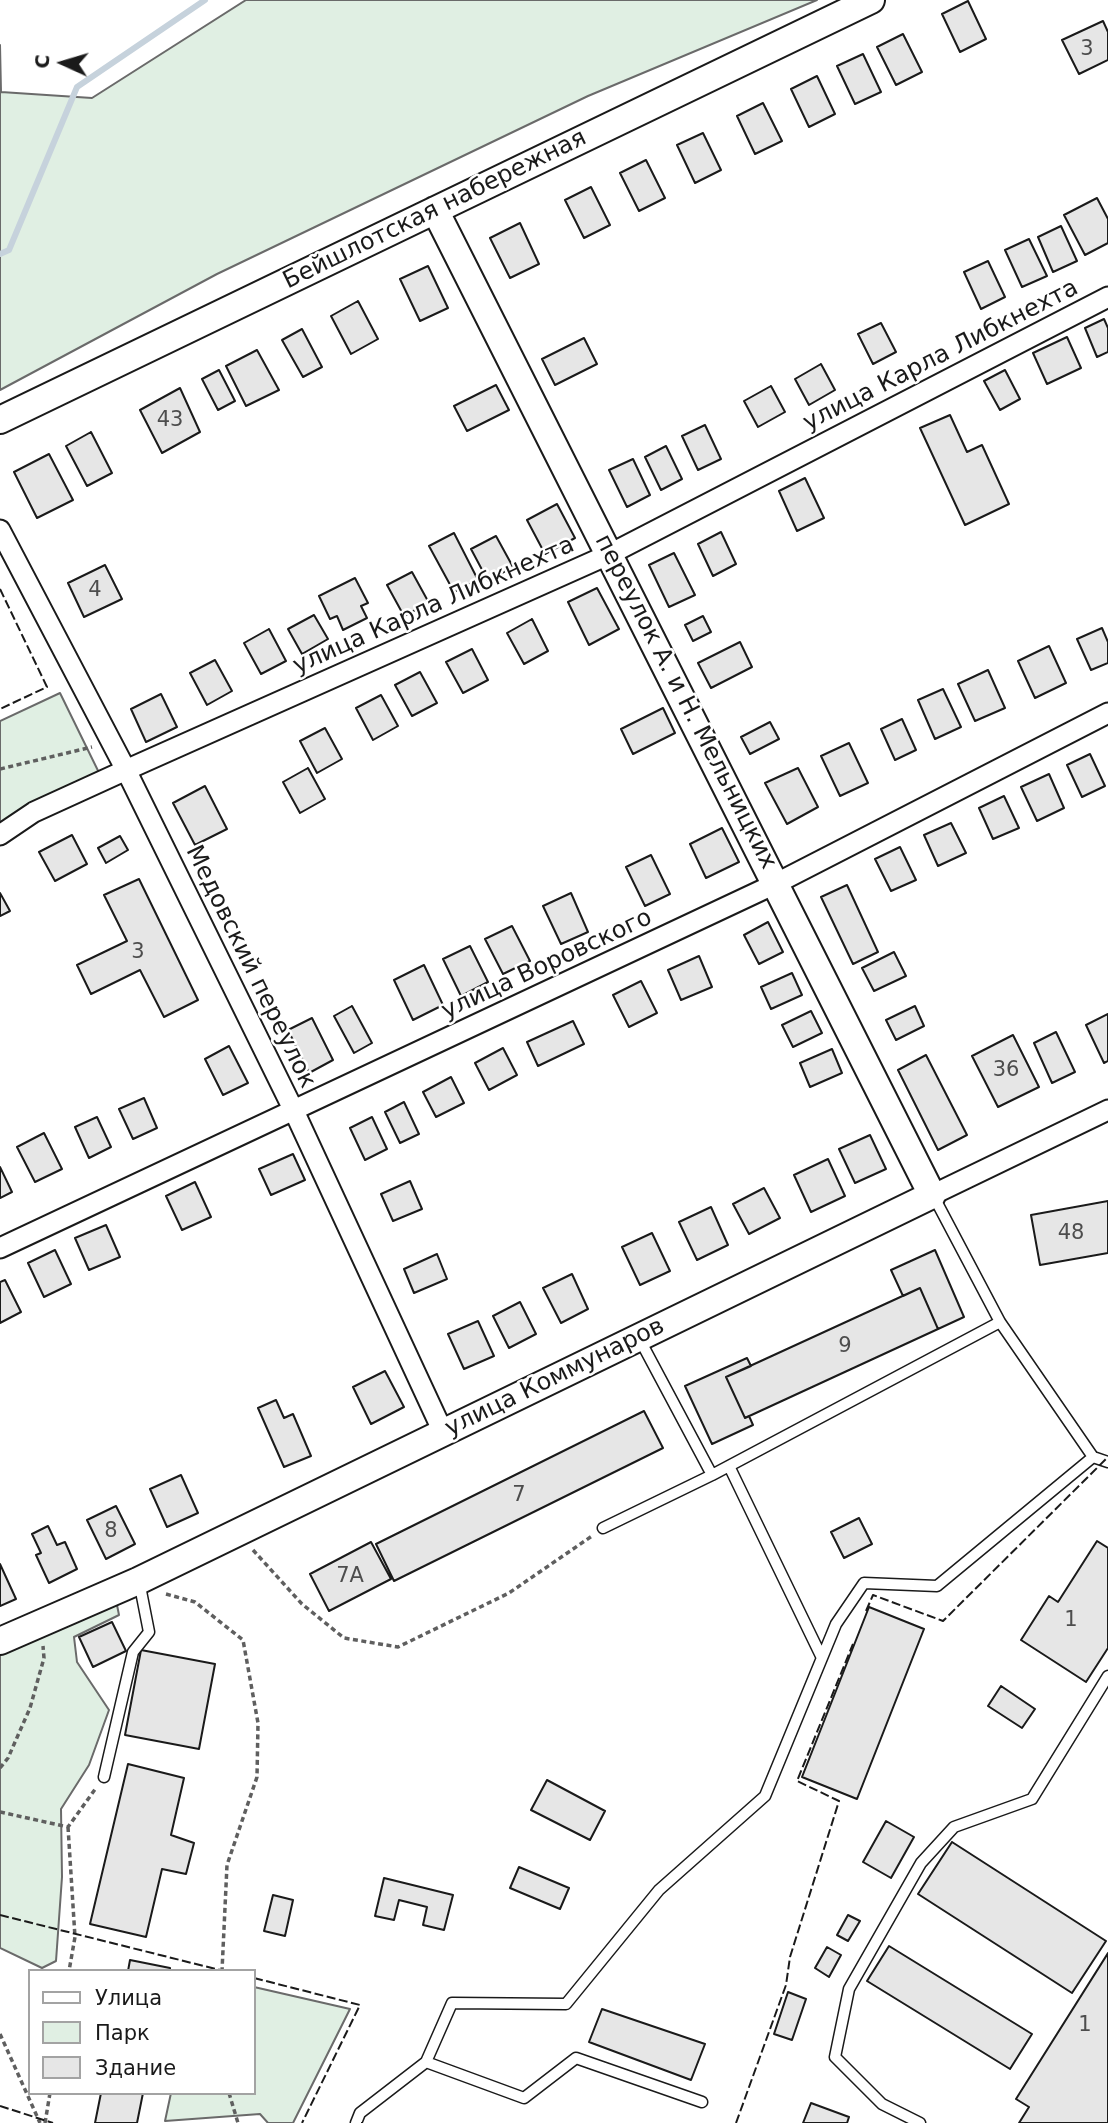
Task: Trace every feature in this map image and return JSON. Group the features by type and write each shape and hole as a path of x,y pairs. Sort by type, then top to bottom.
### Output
{"street":[{"name":"Бейшлотская набережная","path":"0,420 871,0"},
{"name":"переулок А. и Н. Мельницких","path":"435,210 777,883 932,1195"},
{"name":"улица Карла Либкнехта","path":"0,835 34,812 610,554 1108,297"},
{"name":"Медовский переулок","path":"0,530 126,770 294,1111 443,1432"},
{"name":"улица Воровского","path":"0,1248 777,883 1108,713"},
{"name":"улица Коммунаров","path":"0,1641 139,1584 238,1532 1108,1110"}],"lane":[{"path":"932,1195 1000,1322 1093,1457 1108,1462"},
{"path":"603,1528 712,1475 1000,1322"},
{"path":"639,1337 712,1475"},
{"path":"355,2123 360,2113 426,2062 452,2003 566,2004 659,1890 765,1796 836,1624 864,1583 937,1586 1093,1457"},
{"path":"729,1466 822,1658"},
{"path":"104,1777 134,1652 149,1632 139,1584"},
{"path":"920,2123 882,2104 835,2057 849,1989 921,1863 954,1827 1032,1799 1108,1676"},
{"path":"426,2062 524,2098 576,2058 702,2102"}],"path":[{"path":"0,769 111,742"},
{"path":"238,1532 302,1604 344,1638 398,1647 509,1593 603,1528"},
{"path":"139,1584 195,1602 243,1640 258,1723 257,1777 228,1866 222,1969"},
{"path":"0,1768 8,1758 30,1707 44,1658 42,1623"},
{"path":"69,1969 75,1937 68,1826 104,1777"},
{"path":"0,1812 68,1826"},
{"path":"0,2034 28,2092"},
{"path":"29,2095 43,2123"},
{"path":"43,2123 50,2095"},
{"path":"230,2095 238,2123"}],"green space":[{"path":"246,0 817,0 588,96 217,274 0,390 0,45 1,92 92,98"},
{"path":"60,693 106,787 0,831 0,721"},
{"path":"116,1600 119,1615 74,1637 77,1662 109,1710 89,1765 61,1809 62,1877 56,1961 42,1968 0,1948 0,1655"},
{"path":"256,1987 350,2009 293,2123 268,2123 260,2114 165,2121 171,2095 256,2095"}],"building":[{"path":"968,1 986,39 960,52 942,14"},
{"path":"1103,21 1108,32 1108,60 1079,74 1062,40"},
{"path":"903,34 922,72 896,85 877,47"},
{"path":"863,54 881,92 855,104 837,66"},
{"path":"817,76 835,114 809,127 791,89"},
{"path":"763,103 782,141 755,154 737,116"},
{"path":"703,133 721,170 695,183 677,145"},
{"path":"646,160 665,198 639,211 620,173"},
{"path":"591,187 610,225 584,238 565,200"},
{"path":"1097,198 1108,219 1108,243 1085,255 1064,215"},
{"path":"520,223 539,264 510,278 490,238"},
{"path":"1061,226 1077,261 1053,272 1038,237"},
{"path":"1029,239 1047,276 1022,287 1005,250"},
{"path":"988,261 1005,297 981,309 964,272"},
{"path":"428,266 448,308 420,321 400,279"},
{"path":"358,301 378,339 351,354 331,316"},
{"path":"1104,319 1108,328 1108,352 1097,357 1085,328"},
{"path":"881,323 896,352 873,364 858,334"},
{"path":"302,329 322,367 303,377 282,340"},
{"path":"1067,337 1081,368 1047,384 1033,353"},
{"path":"584,338 597,364 555,385 542,359"},
{"path":"257,350 279,390 246,406 226,366"},
{"path":"821,364 835,390 809,405 795,379"},
{"path":"219,370 235,401 218,410 202,379"},
{"path":"1005,370 1020,399 1000,410 984,381"},
{"path":"496,385 509,410 467,431 454,406"},
{"path":"771,386 785,412 758,427 744,401"},
{"path":"180,388 200,432 162,453 140,410"},
{"path":"950,415 967,452 982,445 1009,504 965,525 920,428"},
{"path":"705,425 721,459 698,470 682,436"},
{"path":"91,432 112,473 87,486 66,446"},
{"path":"666,446 682,479 661,490 645,457"},
{"path":"49,454 73,500 37,518 14,472"},
{"path":"633,459 650,495 627,507 609,470"},
{"path":"805,478 824,518 797,531 779,491"},
{"path":"557,504 575,538 545,554 527,520"},
{"path":"721,532 736,564 713,576 698,544"},
{"path":"454,533 478,580 454,592 429,546"},
{"path":"496,536 513,567 488,581 471,549"},
{"path":"674,553 695,595 669,607 649,565"},
{"path":"105,565 122,599 84,617 68,583"},
{"path":"412,572 429,603 404,616 387,585"},
{"path":"355,578 368,603 361,606 367,618 343,630 337,616 330,619 319,596"},
{"path":"597,588 619,629 589,645 568,602"},
{"path":"314,615 328,639 302,654 288,629"},
{"path":"703,616 711,632 693,641 685,625"},
{"path":"532,619 548,651 524,664 507,633"},
{"path":"1102,628 1108,642 1108,663 1091,670 1077,639"},
{"path":"269,629 286,661 261,674 244,643"},
{"path":"740,642 752,667 711,688 698,663"},
{"path":"1049,646 1066,683 1035,698 1018,661"},
{"path":"472,649 488,680 463,693 446,662"},
{"path":"215,660 232,691 207,705 190,673"},
{"path":"988,670 1005,708 975,721 958,684"},
{"path":"420,672 437,703 412,716 395,685"},
{"path":"943,689 961,727 935,739 918,700"},
{"path":"161,694 177,727 146,742 131,709"},
{"path":"381,695 398,726 373,740 356,708"},
{"path":"663,708 675,733 633,754 621,729"},
{"path":"902,719 916,750 895,760 881,729"},
{"path":"770,722 779,739 750,754 741,737"},
{"path":"325,728 342,759 317,773 300,741"},
{"path":"849,743 868,783 840,796 821,756"},
{"path":"1090,754 1105,786 1082,797 1067,765"},
{"path":"308,768 325,799 300,813 283,782"},
{"path":"798,768 818,807 787,824 765,783"},
{"path":"1049,774 1064,808 1037,821 1021,787"},
{"path":"205,786 227,829 195,845 173,803"},
{"path":"1004,796 1019,828 993,839 979,808"},
{"path":"951,823 966,853 938,866 924,835"},
{"path":"722,828 739,862 706,878 690,844"},
{"path":"72,835 87,864 55,881 39,852"},
{"path":"120,836 128,850 106,863 98,848"},
{"path":"900,847 916,880 891,891 875,859"},
{"path":"651,855 670,894 645,906 626,867"},
{"path":"139,879 198,1000 164,1017 140,970 91,994 77,965 127,941 104,895"},
{"path":"847,885 878,952 853,964 821,897"},
{"path":"0,893 10,911 0,916"},
{"path":"571,893 588,932 561,944 543,906"},
{"path":"768,922 783,952 759,964 744,935"},
{"path":"512,926 530,961 503,974 485,939"},
{"path":"470,946 488,982 461,996 443,959"},
{"path":"894,952 906,976 874,991 862,968"},
{"path":"699,956 712,987 681,1000 668,970"},
{"path":"424,965 443,1005 413,1020 394,980"},
{"path":"792,973 802,995 771,1009 761,987"},
{"path":"641,981 657,1013 629,1027 613,995"},
{"path":"352,1006 372,1043 354,1053 334,1016"},
{"path":"915,1006 924,1026 896,1040 886,1020"},
{"path":"811,1011 822,1033 793,1047 782,1025"},
{"path":"1108,1014 1108,1061 1104,1063 1086,1025"},
{"path":"312,1018 333,1060 309,1073 288,1030"},
{"path":"573,1021 584,1044 538,1066 527,1042"},
{"path":"1056,1032 1075,1072 1052,1083 1034,1043"},
{"path":"1013,1035 1039,1087 998,1107 972,1056"},
{"path":"229,1046 248,1083 223,1095 205,1059"},
{"path":"503,1048 517,1075 489,1090 475,1063"},
{"path":"832,1049 842,1073 810,1087 800,1063"},
{"path":"926,1055 967,1135 938,1150 898,1070"},
{"path":"451,1077 464,1103 436,1117 423,1092"},
{"path":"144,1098 157,1128 133,1139 119,1109"},
{"path":"404,1102 419,1134 400,1143 385,1112"},
{"path":"97,1117 111,1147 89,1158 75,1127"},
{"path":"372,1117 387,1149 365,1160 350,1128"},
{"path":"44,1133 62,1169 35,1182 17,1147"},
{"path":"870,1135 886,1169 855,1183 839,1149"},
{"path":"293,1154 305,1180 271,1195 259,1169"},
{"path":"828,1159 845,1196 811,1212 794,1175"},
{"path":"0,1167 12,1192 0,1198"},
{"path":"410,1181 422,1209 393,1221 381,1194"},
{"path":"195,1182 211,1217 182,1230 166,1196"},
{"path":"764,1188 780,1218 749,1234 733,1204"},
{"path":"1108,1201 1108,1253 1040,1265 1031,1215"},
{"path":"711,1207 728,1245 697,1260 679,1222"},
{"path":"106,1225 120,1257 89,1270 75,1238"},
{"path":"652,1233 670,1271 640,1285 622,1247"},
{"path":"55,1250 71,1284 44,1297 28,1263"},
{"path":"935,1250 964,1317 938,1329 920,1288 903,1296 891,1270"},
{"path":"437,1254 447,1279 414,1293 404,1269"},
{"path":"572,1274 588,1309 561,1323 543,1288"},
{"path":"5,1280 21,1312 0,1323 0,1282"},
{"path":"920,1288 938,1329 745,1418 726,1377"},
{"path":"520,1302 536,1334 509,1348 493,1316"},
{"path":"478,1321 494,1356 464,1369 448,1334"},
{"path":"747,1358 751,1366 726,1377 745,1418 749,1416 753,1425 712,1444 685,1386"},
{"path":"385,1371 404,1407 371,1424 353,1387"},
{"path":"276,1400 284,1418 293,1414 311,1456 284,1467 258,1408"},
{"path":"644,1411 663,1448 394,1581 376,1544"},
{"path":"181,1475 198,1513 167,1527 150,1489"},
{"path":"116,1506 135,1544 106,1559 87,1520"},
{"path":"859,1518 872,1544 844,1558 831,1532"},
{"path":"48,1526 57,1545 65,1542 77,1569 49,1583 36,1555 41,1553 32,1534"},
{"path":"1097,1541 1108,1548 1108,1648 1086,1682 1021,1640 1049,1596 1058,1602"},
{"path":"371,1542 391,1579 329,1611 310,1574"},
{"path":"0,1564 16,1599 0,1606"},
{"path":"869,1607 924,1629 857,1799 802,1777"},
{"path":"112,1622 126,1651 93,1667 79,1637"},
{"path":"141,1650 215,1664 199,1749 125,1735"},
{"path":"1001,1686 1035,1709 1022,1728 988,1706"},
{"path":"128,1764 184,1778 171,1835 194,1843 186,1874 162,1869 146,1937 90,1924"},
{"path":"547,1780 605,1811 590,1840 531,1810"},
{"path":"886,1821 914,1837 891,1878 863,1862"},
{"path":"952,1842 1106,1941 1072,1993 918,1894"},
{"path":"519,1867 569,1888 560,1909 510,1888"},
{"path":"384,1878 453,1895 444,1930 423,1925 427,1907 399,1900 394,1920 375,1916"},
{"path":"273,1895 293,1900 285,1936 264,1931"},
{"path":"848,1915 860,1921 848,1941 837,1935"},
{"path":"889,1946 1032,2034 1010,2069 867,1981"},
{"path":"827,1947 841,1955 829,1977 815,1968"},
{"path":"1108,1953 1108,2123 1019,2123 1029,2107 1016,2099"},
{"path":"130,1960 170,1968 170,1969 128,1969"},
{"path":"788,1992 806,1999 792,2040 774,2034"},
{"path":"602,2009 705,2044 691,2080 589,2042"},
{"path":"101,2095 143,2095 137,2123 95,2123"},
{"path":"811,2103 849,2117 847,2123 803,2123"}],"waterway":[{"path":"0,254 9,250 77,87 205,0"}],"fence":[{"path":"0,589 47,687 0,709"},
{"path":"866,1611 873,1595 943,1621 1108,1457"},
{"path":"736,2123 786,1985 790,1957 839,1801 797,1781 853,1644"},
{"path":"0,1915 216,1969"},
{"path":"256,1979 360,2005 302,2123"},
{"path":"0,2106 53,2123"}]}
